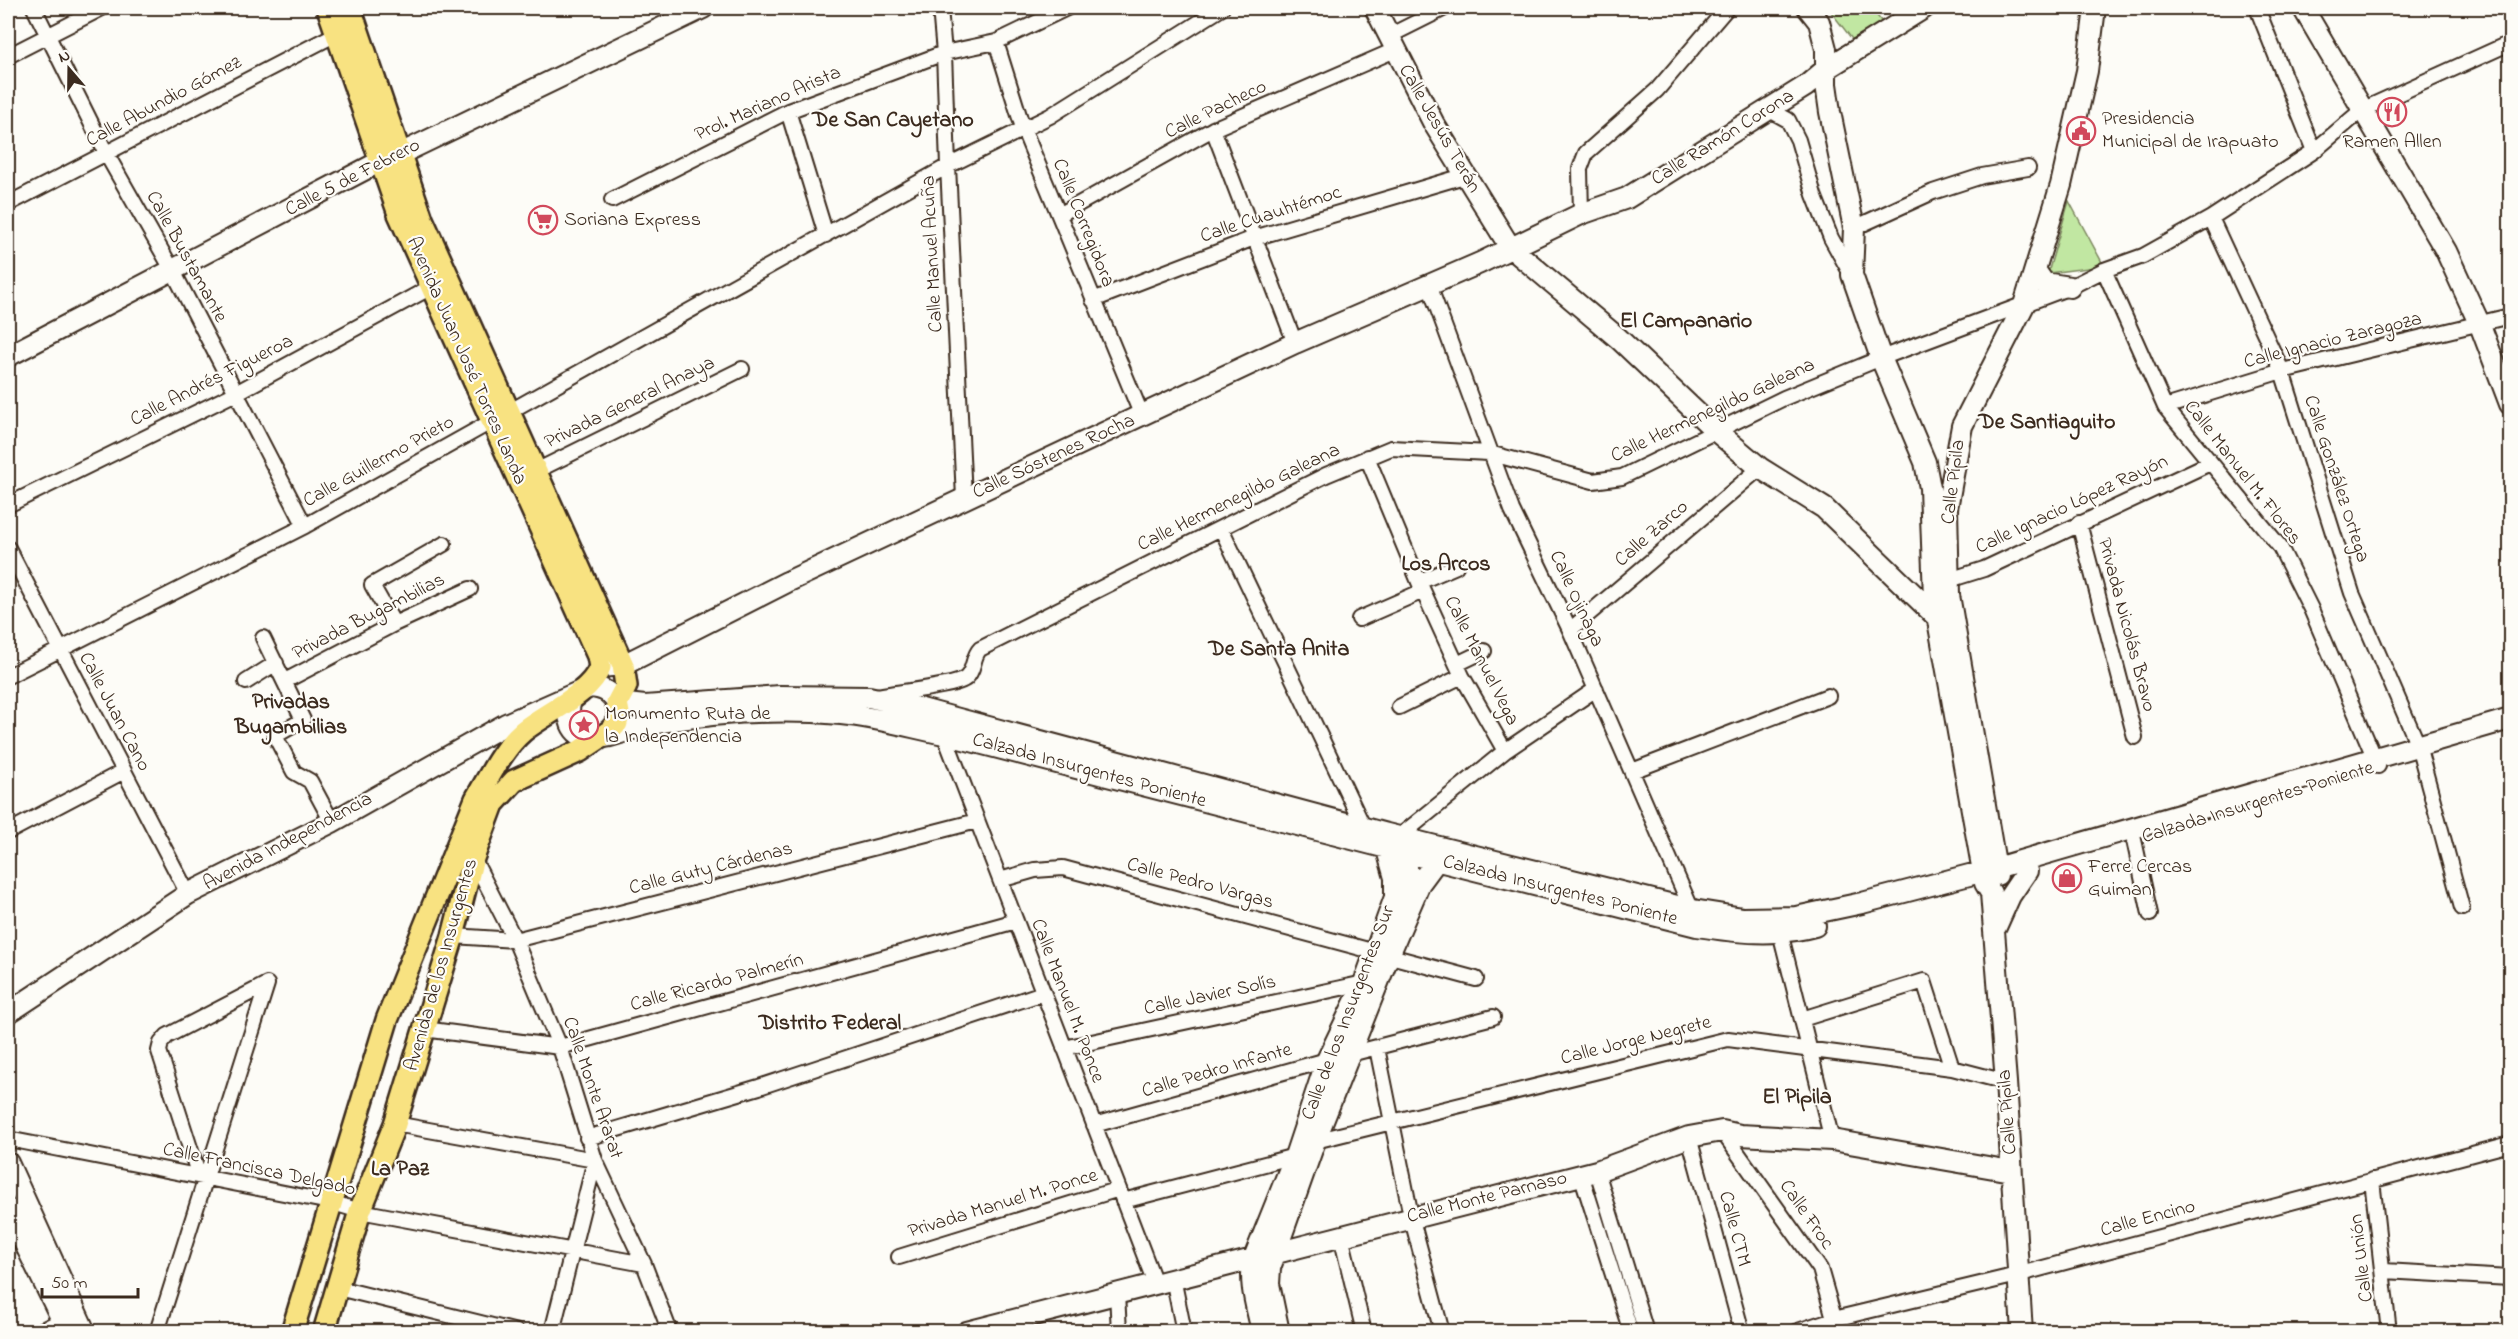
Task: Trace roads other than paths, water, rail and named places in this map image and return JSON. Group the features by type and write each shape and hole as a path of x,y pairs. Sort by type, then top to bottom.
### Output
{"main road":[{"name":"Avenida Juan José Torres Landa","path":"328,8 391,158 422,219 499,392 502,417 598,656 600,667"},
{"name":"Avenida Juan José Torres Landa","path":"350,8 391,158 399,214 433,286 502,417 536,471 623,665 626,686 617,704"},
{"path":"575,695 591,684 600,667"},
{"name":"Avenida de los Insurgentes","path":"292,1332 387,1020 476,800 492,771 522,732 575,695"},
{"name":"Avenida de los Insurgentes","path":"324,1332 360,1211 395,1124 453,936 473,858 498,797 514,782 580,752 610,731 619,713 617,704"}],"street":[{"name":"Calle Bustamante","path":"34,8 46,37 107,155 173,271 305,526"},
{"path":"8,56 102,8"},
{"name":"Calle 5 de Febrero","path":"8,356 391,158 703,8"},
{"name":"Calle Manuel Acuña","path":"940,8 964,498"},
{"path":"1038,8 1044,21"},
{"name":"Prol. Mariano Arista","path":"612,200 788,111 944,53 996,42 1067,8"},
{"name":"Calle Guillermo Prieto","path":"8,676 305,526 948,166 1050,116 1222,8"},
{"name":"Calle Jesús Terán","path":"1375,8 1464,176 1510,248 1618,338 1716,431 1760,468 1824,508 1938,619 1956,633"},
{"name":"Calle Pacheco","path":"1059,215 1213,129 1392,43 1445,8"},
{"path":"1581,214 1580,169 1586,153 1657,90 1726,8"},
{"path":"1809,8 1819,22 1823,35 1830,112 1854,228 1852,275"},
{"name":"Calle Ramón Corona","path":"1510,248 1581,214 1627,198 1806,86 1826,69 1924,8"},
{"name":"Calle Pípila","path":"2022,1332 1991,879 1949,595 1947,508 1962,426 2024,305 2061,185 2085,82 2095,8"},
{"path":"2257,8 2314,151"},
{"path":"2303,8 2446,251 2480,325 2511,404"},
{"name":"Calle Abundio Gómez","path":"8,204 107,155 338,33"},
{"name":"Calle Corregidora","path":"996,42 1023,128 1142,416"},
{"name":"Calle Hermenegildo Galeana","path":"869,697 959,682 971,672 975,655 980,649 1221,528 1367,457 1391,448 1489,453 1593,481 1622,477 1784,398 1881,358 2070,287 2104,270 2143,256 2211,218 2314,151 2362,110 2511,43"},
{"path":"1768,110 1788,120 1798,140 1814,195 1832,238 1852,275"},
{"path":"788,111 826,235"},
{"path":"1213,129 1295,343"},
{"path":"1854,228 1933,192 1982,176 2028,168"},
{"name":"Calle Cuauhtémoc","path":"1093,300 1254,238 1464,176"},
{"name":"Calle González Ortega","path":"2211,218 2282,371 2352,593 2419,749 2462,908"},
{"name":"Calle Sóstenes Rocha","path":"600,667 623,665 788,582 964,498 1295,343 1510,248"},
{"path":"2035,270 2044,283 2070,287"},
{"name":"Calle Manuel M. Flores","path":"2104,270 2165,407 2280,547 2312,609 2376,762"},
{"name":"Calle Pípila","path":"1852,275 1881,358 1924,462 1930,489 1932,579 1938,619 1991,879"},
{"name":"Calle Ojinaga","path":"1429,285 1489,453 1512,510 1570,630 1695,918"},
{"name":"Calle Andrés Figueroa","path":"8,505 236,393 433,286"},
{"name":"Calle Ignacio Zaragoza","path":"2165,407 2282,371 2511,316"},
{"name":"Privada General Anaya","path":"536,471 742,369"},
{"path":"1924,462 1938,468 1948,465 1956,455"},
{"name":"Calle Manuel Vega","path":"1367,457 1459,670 1505,751"},
{"name":"Calle Ignacio López Rayón","path":"1949,580 1984,569 2210,463"},
{"name":"Calle Zarco","path":"1570,630 1760,468"},
{"name":"Privada Nicolás Bravo","path":"2079,523 2135,737"},
{"path":"1221,528 1388,839 1505,751 1596,688"},
{"path":"394,624 372,585 444,544"},
{"name":"Calle Juan Cano","path":"8,548 188,894"},
{"path":"1359,619 1456,566"},
{"name":"Privada Bugambilias","path":"285,681 394,624 470,588"},
{"name":"Privada Bugambilias","path":"263,638 303,720 275,736 294,772 310,781 332,822"},
{"path":"1399,707 1459,670 1484,651"},
{"path":"246,682 276,663"},
{"path":"602,736 590,738 578,733 570,724 568,712 575,695 590,687 602,688 611,694 617,704"},
{"name":"Avenida Independencia","path":"8,1013 188,894 332,822 497,728 575,695"},
{"path":"1632,771 1828,696"},
{"name":"Calzada Insurgentes Poniente","path":"617,704 645,706 781,704 869,697 914,707 1388,839 1437,860 1695,918 1796,917 1864,908 2027,871 2063,854 2134,840 2376,762"},
{"name":"Calzada Insurgentes Poniente","path":"602,736 611,736 663,721 781,704 944,734 1388,839 1742,932 1780,932 1809,928 1864,908"},
{"name":"Calzada Insurgentes Poniente","path":"1991,879 2063,854 2376,762 2511,719"},
{"name":"Calzada Insurgentes Poniente","path":"2419,749 2511,731"},
{"name":"Calle Manuel M. Ponce","path":"944,734 1121,1195 1164,1280 1185,1332"},
{"path":"8,832 124,771"},
{"name":"Calle Guty Cárdenas","path":"453,936 515,940 977,821"},
{"name":"Calle de los Insurgentes Sur","path":"1262,1332 1252,1287 1251,1272 1254,1258 1295,1156 1327,1060 1364,982 1413,899 1388,839"},
{"name":"Calle de los Insurgentes Sur","path":"1279,1332 1269,1284 1269,1268 1315,1141 1351,1053 1382,953 1395,897 1395,878 1388,839"},
{"path":"2134,840 2150,914"},
{"name":"Calle Monte Ararat","path":"473,858 515,940 560,1047 595,1160 644,1264 670,1332"},
{"path":"1413,899 1420,884 1437,860"},
{"name":"Calle Pedro Vargas","path":"1000,880 1035,870 1063,868 1476,979"},
{"path":"1995,932 2004,907 2027,871"},
{"name":"Calle Ricardo Palmerín","path":"424,1029 560,1047 1016,921"},
{"path":"1780,932 1802,1019 1807,1049 1832,1140"},
{"path":"1802,1019 1924,981 1952,1068"},
{"name":"Calle Javier Solís","path":"1064,1048 1364,982"},
{"path":"157,1332 202,1177 267,984 167,1036 161,1043 159,1051 202,1177"},
{"path":"587,1138 759,1087 1043,993"},
{"name":"Calle Pedro Infante","path":"1094,1125 1351,1053 1493,1017"},
{"name":"Calle Jorge Negrete","path":"1315,1141 1728,1039 1952,1068 2006,1082"},
{"path":"1377,1048 1411,1216 1442,1332"},
{"path":"395,1124 595,1160 552,1332"},
{"name":"Calle Monte Parnaso","path":"967,1332 1589,1172 1689,1137 1722,1131 1740,1135 1832,1140 2011,1170"},
{"name":"Calle Froc","path":"1722,1131 1820,1269 1836,1325"},
{"name":"Calle CTM","path":"1689,1137 1742,1332"},
{"name":"Calle Francisca Delgado","path":"8,1139 330,1202 360,1211 644,1264"},
{"name":"Calle Encino","path":"1796,1332 1836,1325 2019,1273 2511,1144"},
{"path":"1121,1195 1295,1156"},
{"path":"8,1163 86,1332"},
{"path":"1589,1172 1631,1332"},
{"path":"1589,1172 1646,1332"},
{"name":"Calle Unión","path":"2372,1180 2384,1271 2389,1332"},
{"name":"Privada Manuel M. Ponce","path":"899,1257 1121,1195"},
{"path":"8,1209 65,1326 38,1332"},
{"path":"1341,1236 1365,1332"},
{"path":"2384,1271 2511,1278"},
{"path":"338,1288 518,1332"},
{"path":"1117,1293 1119,1332"}],"place":[{"name":"Ramen Allen","path":"2392,112"},
{"name":"Presidencia Municipal de Irapuato","path":"2081,131"},
{"name":"Soriana Express","path":"543,220"},
{"name":"Monumento Ruta de la Independencia","path":"584,725"},
{"name":"Ferre Cercas Guiman","path":"2067,878"}],"district":[{"name":"De San Cayetano","path":"893,121"},
{"name":"El Campanario","path":"1686,322"},
{"name":"De Santiaguito","path":"2047,423"},
{"name":"Los Arcos","path":"1446,565"},
{"name":"De Santa Anita","path":"1279,650"},
{"name":"Privadas Bugambilias","path":"291,716"},
{"name":"Distrito Federal","path":"830,1024"},
{"name":"El Pipila","path":"1797,1098"},
{"name":"La Paz","path":"400,1170"}]}
